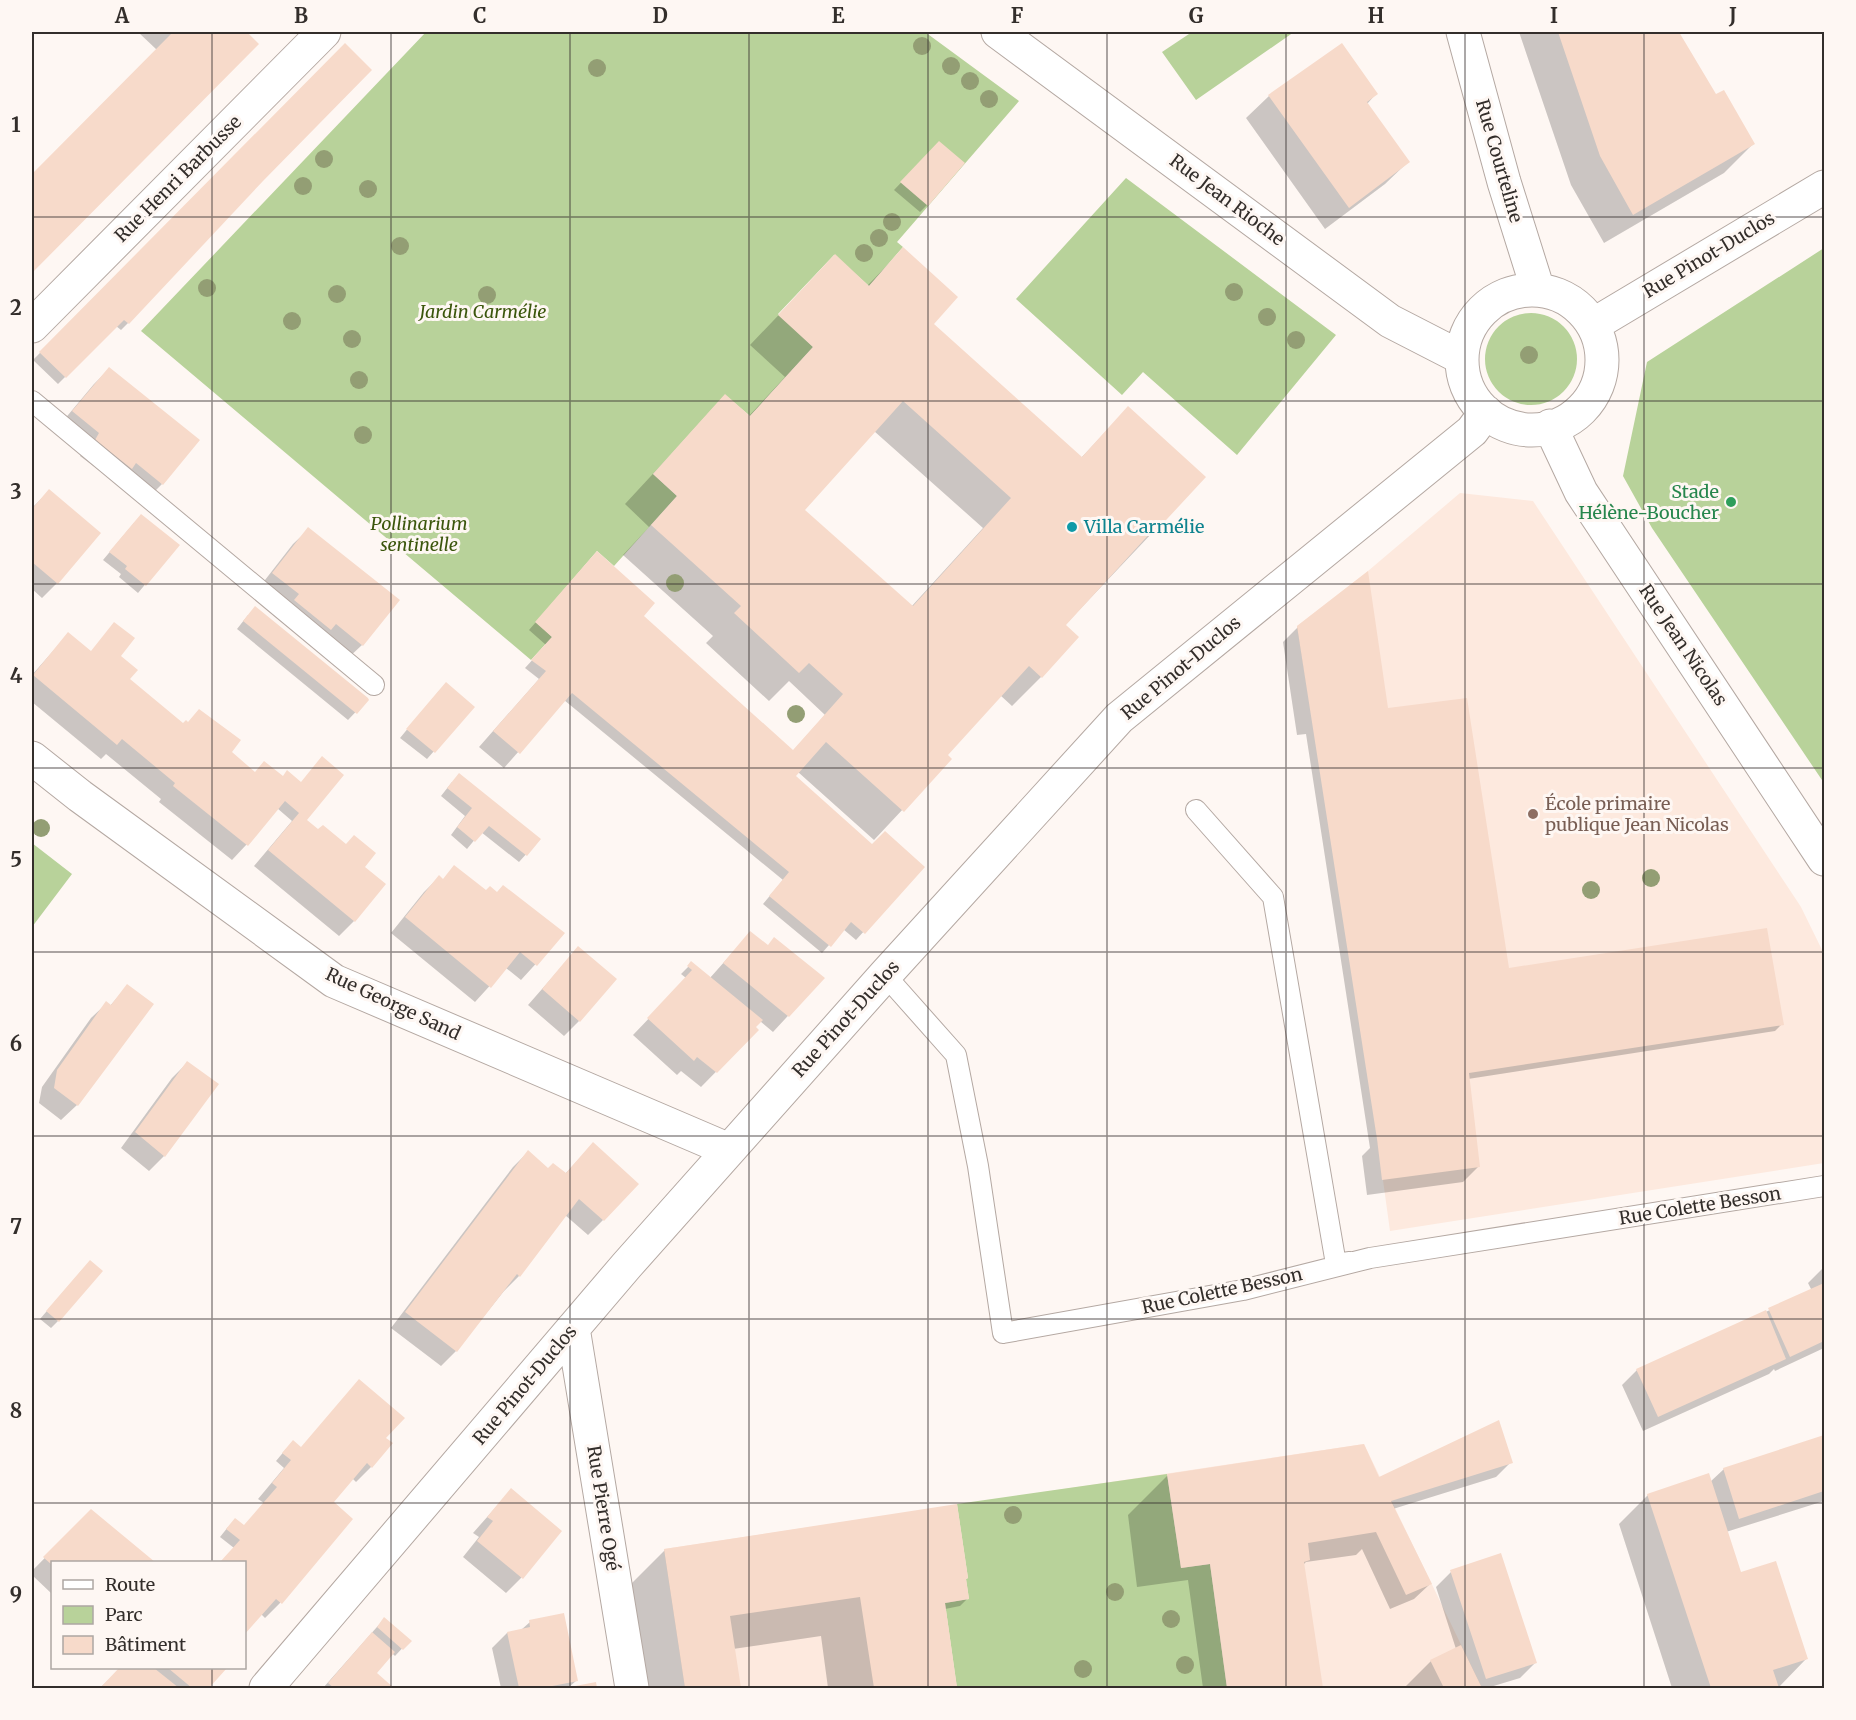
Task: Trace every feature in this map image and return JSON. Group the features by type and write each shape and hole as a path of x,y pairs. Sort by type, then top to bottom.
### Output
{"street":[{"name":"Rue Henri Barbusse","path":"32,326 324,32"},
{"name":"Rue Jean Rioche","path":"998,32 1390,321 1462,358"},
{"name":"Rue Courteline","path":"1462,32 1504,182 1538,290"},
{"name":"Rue Pinot-Duclos","path":"1593,325 1824,187"},
{"path":"1538,290 1560,295 1579,307 1593,325 1601,346 1602,369 1595,390 1581,410 1561,423 1539,429 1515,428 1494,419 1476,403 1465,382 1462,358 1466,335 1477,315 1494,300 1516,292 1538,290"},
{"name":"Rue Pinot-Duclos","path":"266,1689 573,1328 729,1150 1119,718 1472,431 1486,412"},
{"name":"Rue Jean Nicolas","path":"1550,426 1581,492 1824,859"},
{"name":"Rue George Sand","path":"32,758 80,796 334,981 729,1150"},
{"name":"Rue Pierre Ogé","path":"573,1328 632,1689"}],"lane":[{"path":"32,401 374,685"},
{"path":"1196,810 1273,897 1336,1264 1370,1258"},
{"name":"Rue Colette Besson","path":"885,975 956,1055 978,1166 1003,1333 1243,1290 1370,1258 1824,1186"}],"shaded area":[{"name":"École primaire publique Jean Nicolas","path":"1460,493 1533,501 1801,907 1824,954 1824,1163 1390,1231 1362,1028 1297,626 1368,571"},
{"path":"1364,1444 1482,1688 685,1688 664,1549"}],"green space":[{"name":"Jardin Carmélie","path":"426,32 925,32 1019,101 897,242 903,247 869,286 834,255 778,314 813,347 750,416 725,395 653,474 677,496 614,566 597,551 536,622 552,637 531,660 141,331"},
{"path":"1192,32 1294,32 1196,100 1162,52"},
{"path":"1126,178 1336,335 1237,455 1143,372 1122,395 1016,299"},
{"name":"Stade Hélène-Boucher","path":"1824,248 1824,783 1652,528 1623,476 1647,362"},
{"path":"1531,313 1549,316 1564,326 1574,341 1577,359 1574,377 1564,392 1549,402 1531,405 1513,402 1498,392 1488,377 1485,359 1488,341 1498,326 1513,316"},
{"path":"32,843 72,874 32,927"},
{"path":"1167,1474 1181,1568 1210,1564 1227,1688 957,1688 945,1603 969,1599 957,1504"}],"building":[{"path":"173,32 247,32 259,44 32,273 32,174"},
{"path":"1558,32 1679,32 1716,94 1724,90 1755,144 1633,215 1600,156"},
{"path":"345,43 372,70 263,181 129,324 124,320 66,378 39,352"},
{"path":"1342,43 1378,94 1367,102 1410,162 1349,208 1268,95"},
{"path":"939,141 965,163 928,206 900,182"},
{"name":"Villa Carmélie","path":"903,247 958,297 934,324 1082,457 1128,406 1206,477 1155,532 1153,530 1066,625 1079,637 1042,678 1029,666 948,755 952,759 904,812 826,742 796,776 872,844 885,831 925,867 865,934 851,922 831,947 769,896 789,872 572,693 520,754 493,731 546,671 531,660 552,637 535,622 597,551 655,603 644,616 793,750 843,694 809,663 799,673 734,613 741,606 651,525 677,496 653,474 725,394 750,416 813,347 778,315 835,254 869,286","holes":["903,401 1011,498 913,606 805,510"]},
{"path":"109,367 200,440 163,485 136,463 132,469 95,440 99,433 72,411"},
{"path":"49,489 101,533 58,584 32,562 32,509"},
{"path":"141,514 180,545 146,586 125,569 127,566 109,552"},
{"path":"308,527 400,600 363,646 336,624 331,630 294,600 299,594 272,573"},
{"path":"1368,571 1388,708 1467,698 1509,968 1767,928 1784,1025 1469,1073 1480,1167 1382,1180 1297,626"},
{"path":"255,606 368,698 369,700 357,714 243,621"},
{"path":"114,622 135,638 121,656 138,670 130,679 183,723 186,720 188,722 199,709 241,740 232,752 255,772 264,761 283,776 287,770 301,782 322,756 344,775 307,820 318,829 323,825 346,844 354,835 376,853 365,867 386,884 355,922 268,850 299,813 285,801 248,846 173,786 175,783 122,739 117,745 33,675 68,632 91,651"},
{"path":"446,682 475,707 435,753 406,729"},
{"path":"459,773 541,839 527,856 489,826 475,842 457,827 472,808 447,788"},
{"path":"454,865 486,890 490,886 497,892 503,885 565,933 537,966 520,952 491,988 405,917 439,875 443,879"},
{"path":"750,931 768,945 774,937 825,978 789,1017 723,963"},
{"path":"578,946 617,979 580,1022 542,989"},
{"path":"691,961 763,1020 756,1027 759,1030 717,1073 697,1057 694,1061 647,1018 692,970 687,966"},
{"path":"127,984 154,1004 78,1106 54,1088 57,1070 106,1001 111,1005"},
{"path":"187,1061 219,1084 165,1157 135,1132"},
{"path":"593,1142 639,1184 604,1221 579,1199 520,1277 517,1274 457,1352 405,1312 528,1150 548,1168 553,1163 566,1173"},
{"path":"90,1260 103,1271 59,1322 46,1311"},
{"path":"1824,1283 1824,1341 1790,1357 1768,1308"},
{"path":"1766,1310 1786,1359 1658,1417 1636,1369"},
{"path":"359,1379 405,1418 386,1438 393,1443 372,1468 367,1463 334,1502 353,1519 282,1604 276,1599 246,1633 246,1561 221,1561 240,1540 226,1529 235,1518 244,1525 277,1487 272,1483 291,1460 282,1453 293,1440 301,1447"},
{"path":"1499,1420 1513,1463 1391,1501 1432,1584 1406,1595 1376,1532 1308,1543 1310,1560 1304,1562 1323,1688 1227,1688 1210,1564 1181,1568 1167,1474 1364,1444 1379,1477"},
{"path":"1824,1435 1824,1491 1739,1519 1723,1468"},
{"path":"1709,1473 1741,1572 1776,1561 1808,1659 1773,1670 1779,1688 1711,1688 1647,1494"},
{"path":"511,1488 562,1531 523,1579 477,1541 493,1521 487,1517"},
{"path":"957,1504 969,1599 945,1603 957,1688 874,1688 860,1597 730,1616 741,1688 685,1688 664,1549"},
{"path":"91,1509 154,1561 51,1561 51,1564 43,1557"},
{"path":"1501,1553 1537,1663 1486,1679 1450,1570"},
{"path":"564,1613 578,1681 542,1688 519,1688 507,1632 530,1627 529,1620"},
{"path":"384,1617 412,1641 403,1650 377,1627"},
{"path":"372,1632 395,1652 377,1673 394,1688 334,1688 328,1683"},
{"path":"1461,1645 1482,1688 1444,1688 1430,1660"},
{"path":"118,1669 155,1669 179,1688 100,1688"},
{"path":"169,1669 226,1669 209,1688 192,1688"},
{"path":"596,1682 597,1688 570,1688 570,1687"}],"place":[{"name":"Stade Hélène-Boucher","path":"1731,502"},
{"name":"Villa Carmélie","path":"1072,527"},
{"name":"École primaire publique Jean Nicolas","path":"1533,814"}],"park label":[{"name":"Pollinarium sentinelle","path":"419,534"}]}
